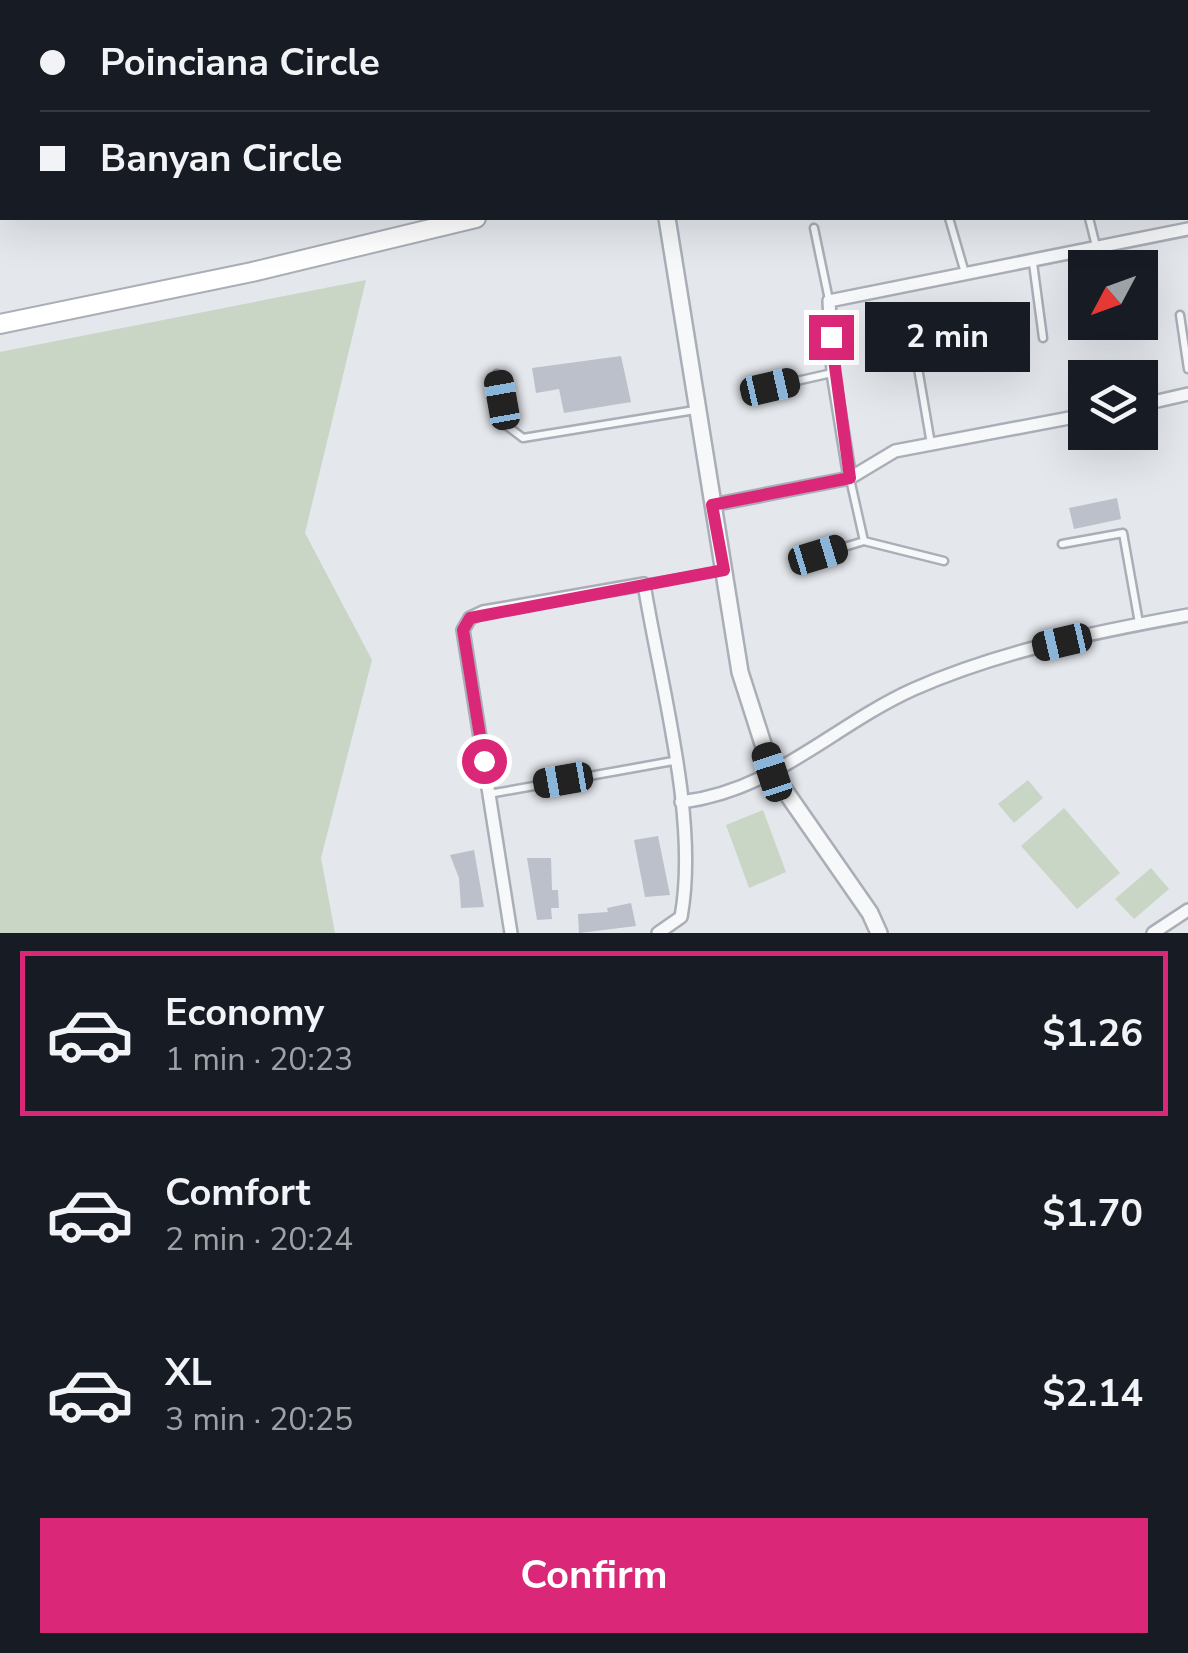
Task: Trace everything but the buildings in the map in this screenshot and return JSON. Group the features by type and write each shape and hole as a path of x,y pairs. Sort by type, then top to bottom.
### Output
{"main road":[{"path":"0,324 252,272 448,221"}],"street":[{"path":"667,220 740,672 772,772 870,913 879,933"},
{"path":"850,478 833,373 830,301 1188,229"},
{"path":"1158,401 1188,394"},
{"path":"712,505 850,478 895,451 1068,419"},
{"path":"511,933 463,630 470,618 644,584 681,802 684,902 681,917 658,933"},
{"path":"681,802 723,797 909,692 964,668 1140,624 1188,616"},
{"path":"1152,933 1188,910"}],"lane":[{"path":"950,220 966,273"},
{"path":"1090,220 1096,246"},
{"path":"814,228 830,301"},
{"path":"1033,263 1043,338"},
{"path":"1180,315 1188,368"},
{"path":"918,368 931,446"},
{"path":"770,387 833,373"},
{"path":"497,374 506,426 522,438 699,409"},
{"path":"850,478 864,540"},
{"path":"1062,544 1124,533 1140,624"},
{"path":"818,555 864,540 944,561"},
{"path":"644,584 724,570"},
{"path":"489,794 674,760"}],"green space":[{"path":"366,280 305,533 372,660 321,858 335,933 0,933 0,352"},
{"path":"1028,780 1043,798 1014,823 998,804"},
{"path":"1064,808 1120,873 1077,909 1021,846"},
{"path":"763,810 786,872 749,888 726,825"},
{"path":"1151,868 1169,889 1134,919 1115,899"}],"route":[{"path":"484,761 463,630 470,618 482,612 724,570 712,505 850,478 831,337"}]}
